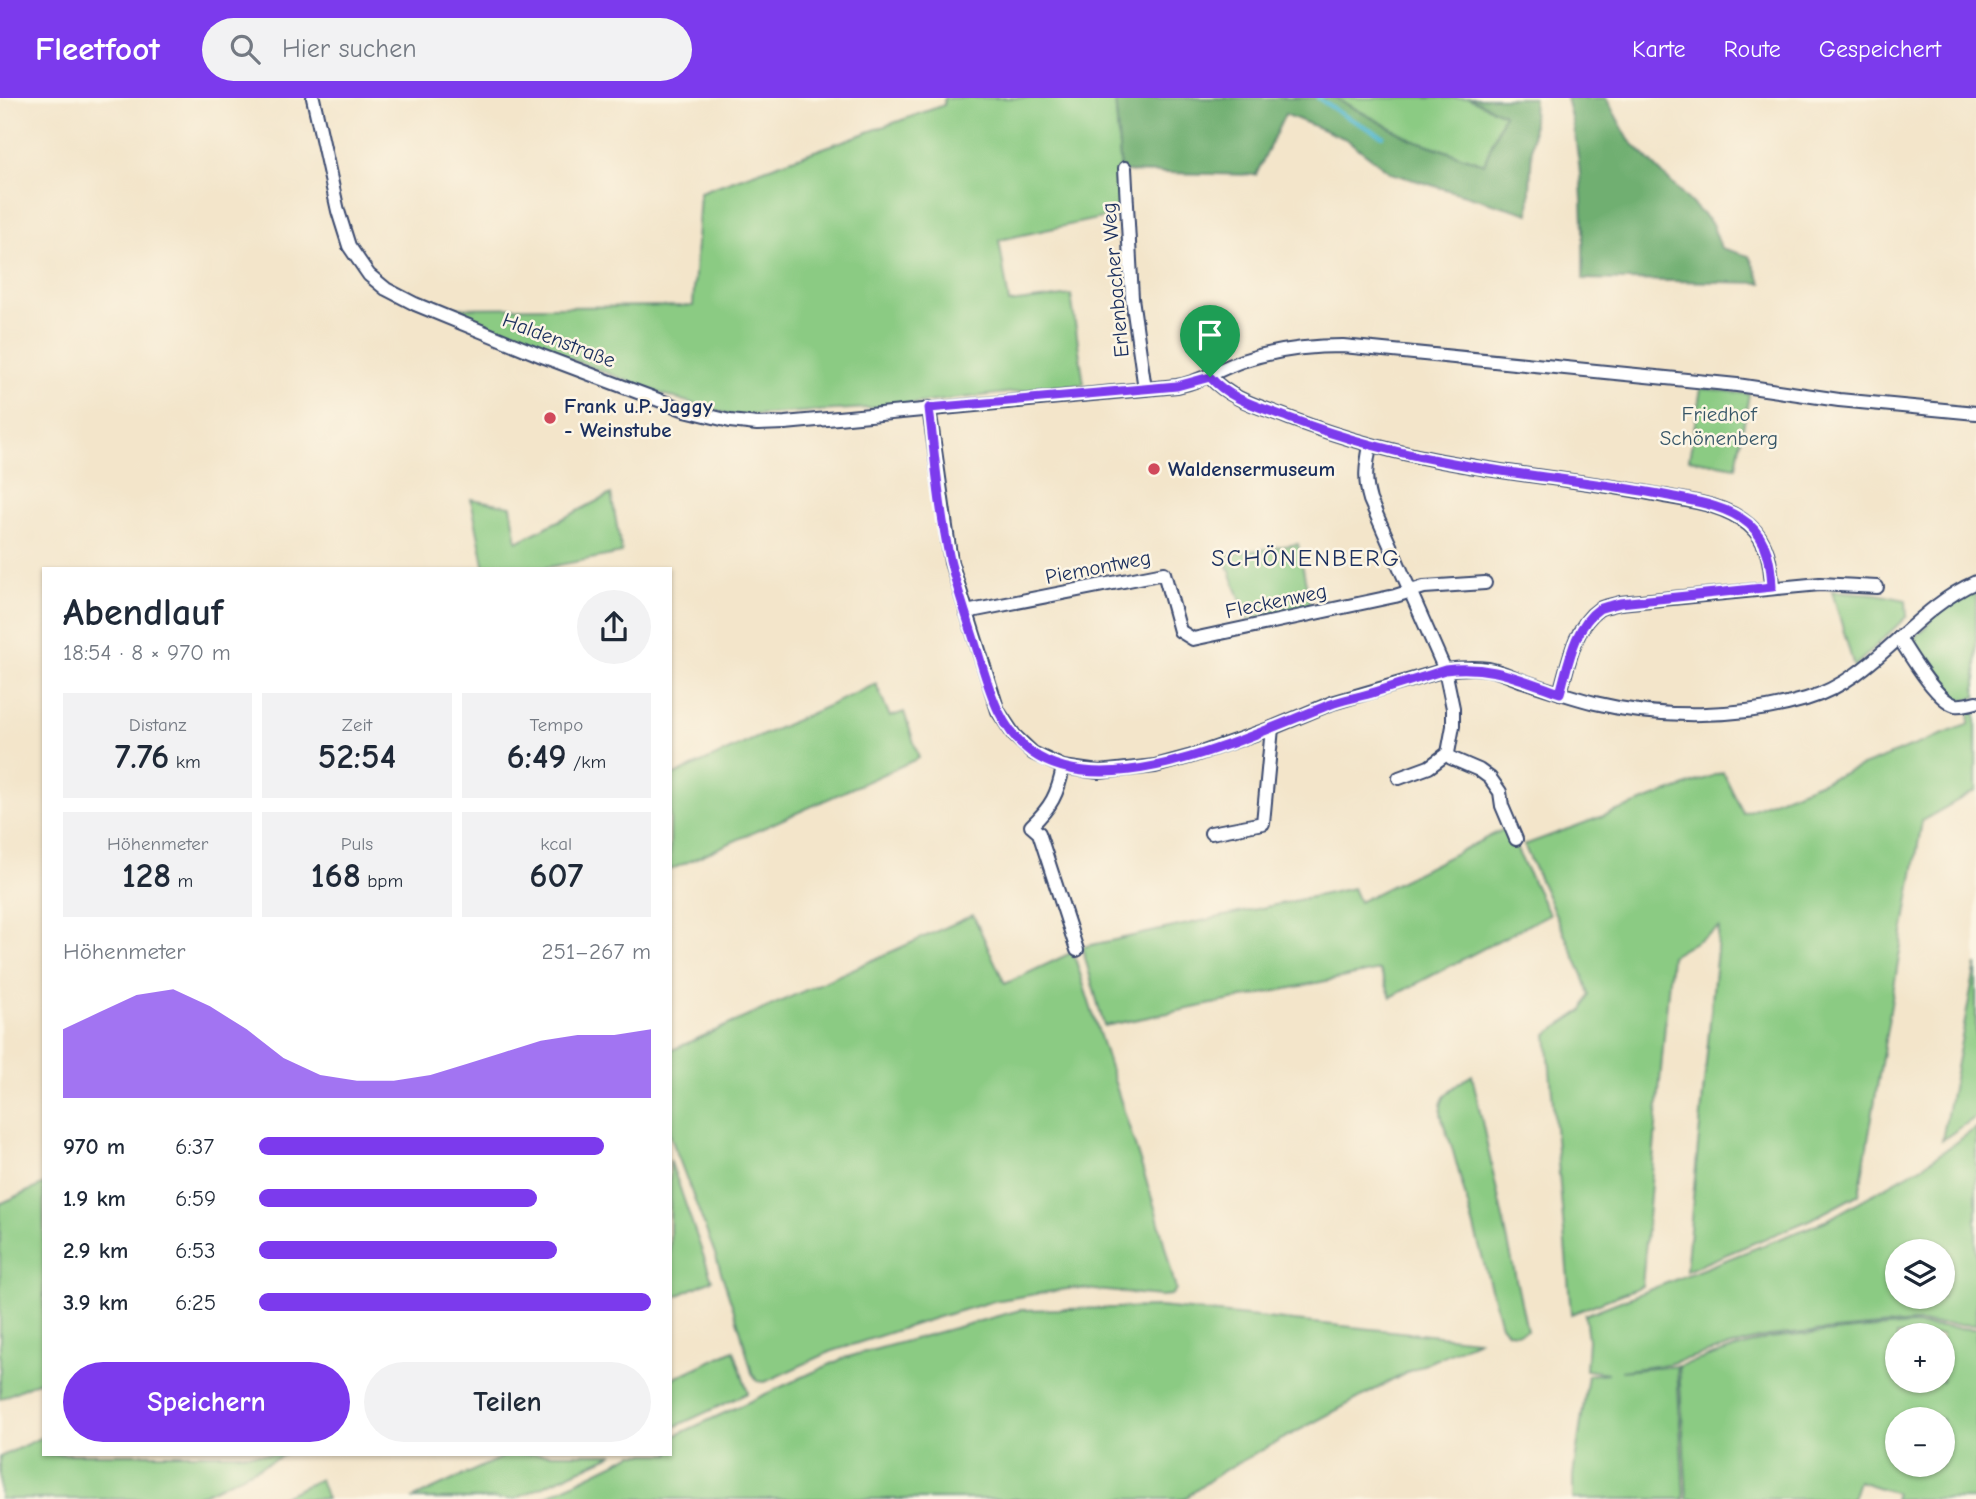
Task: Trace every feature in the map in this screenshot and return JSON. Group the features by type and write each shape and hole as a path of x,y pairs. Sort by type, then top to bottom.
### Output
{"street":[{"name":"Haldenstraße","path":"313,98 338,211 349,246 369,275 386,289 415,304 542,356 707,417 757,424 785,423 1145,389 1188,384 1243,361 1281,351 1300,347 1343,346 1737,385 1839,400 1976,413"},
{"name":"Erlenbacher Weg","path":"1125,168 1133,309 1145,389"},
{"path":"1210,377 1235,397 1328,433 1370,446 1464,465 1632,489 1717,508 1749,524 1759,535 1768,551 1772,587"},
{"path":"929,408 946,540 991,694 1005,724 1033,753 1063,767 1099,772 1155,765 1192,756 1272,728 1332,703 1445,670 1464,667 1490,669 1598,704 1682,714 1753,710 1807,699 1833,689 1861,672 1957,590 1976,582"},
{"path":"1370,446 1365,472 1366,486 1408,590 1445,670 1453,708 1448,753 1451,758 1490,778 1500,792 1502,806 1517,839"},
{"name":"Piemontweg","path":"966,612 1164,573 1180,631 1192,639"},
{"name":"Fleckenweg","path":"1192,639 1395,596 1408,590 1485,583"},
{"path":"1560,693 1586,622 1601,608 1620,603 1772,587 1821,584 1877,587"},
{"path":"1899,638 1946,702 1958,706 1976,702"},
{"path":"1212,833 1263,823 1272,728"},
{"path":"1399,778 1429,767 1448,753"},
{"path":"1063,767 1059,790 1050,805 1031,826 1039,833 1077,950"}],"green space":[{"path":"944,98 1115,98 1121,172 1120,214 999,240 1009,303 1071,295 1084,384 885,407 734,416 665,395 437,308 693,306 700,192 944,105"},
{"path":"1115,98 1335,98 1411,139 1484,164 1504,114 1469,98 1534,98 1529,214 1391,173 1346,139 1285,114 1256,175 1121,172"},
{"path":"1335,98 1469,98 1504,114 1484,164 1411,139"},
{"path":"1566,98 1606,98 1629,140 1712,224 1721,248 1749,256 1762,283 1583,279 1581,188 1576,143"},
{"name":"Friedhof Schönenberg","path":"1701,388 1749,394 1736,467 1689,459"},
{"path":"611,494 622,553 548,567 485,567 471,499 511,506 517,542"},
{"path":"1298,544 1311,608 1248,620 1224,555"},
{"path":"1976,588 1976,697 1960,699 1944,693 1934,682 1919,657 1915,642 1938,609"},
{"path":"1832,591 1877,594 1906,600 1907,616 1854,667"},
{"path":"876,684 890,717 904,712 919,758 672,869 672,776"},
{"path":"1976,708 1976,790 1922,821 1859,1194 1812,1219 1686,1271 1719,928 1671,956 1642,1286 1571,1314 1547,1034 1583,1010 1589,995 1583,975 1524,845 1723,772 1743,813 1969,724 1970,710"},
{"path":"1506,828 1549,914 1391,997 1380,970 1104,1026 1082,947 1353,888 1359,902"},
{"path":"973,915 1005,984 1073,952 1156,1211 1176,1290 1171,1295 1161,1296 1073,1288 994,1301 830,1352 765,1382 757,1381 752,1373 715,1254 672,1140 672,1050"},
{"path":"1976,964 1976,1117 1942,1140"},
{"path":"1472,1075 1527,1330 1518,1333 1507,1332 1501,1325 1442,1119 1441,1110 1445,1096"},
{"path":"1976,1128 1976,1325 1885,1323 1885,1326 1768,1336 1668,1364 1621,1371 1677,1366 1684,1499 1573,1499 1573,1476 1588,1375 1608,1373 1586,1370 1588,1340 1585,1315 1825,1221 1926,1164"},
{"path":"672,1166 712,1280 672,1298"},
{"path":"42,1185 42,1380 0,1399 0,1204"},
{"path":"1160,1307 1478,1340 1408,1372 1221,1472 1184,1499 541,1499 629,1456 672,1456 672,1437 844,1358 1020,1310"},
{"path":"1885,1327 1885,1393 1955,1393 1955,1328 1976,1329 1976,1499 1894,1499 1896,1493 1858,1481 1852,1499 1687,1499 1679,1366 1769,1338"},
{"path":"734,1350 748,1393 672,1428 672,1379"},
{"path":"42,1437 42,1456 282,1456 193,1499 0,1499 0,1457"},
{"path":"505,1456 610,1456 515,1499 412,1499"},
{"path":"320,1479 327,1499 277,1499"}],"waterway":[{"path":"1318,98 1383,136"}],"place":[{"name":"Frank u.P. Jaggy - Weinstube","path":"550,418"},
{"name":"Waldensermuseum","path":"1154,469"}],"district":[{"name":"SCHÖNENBERG","path":"1306,558"}],"route":[{"path":"1210,377 1235,397 1328,433 1370,446 1464,465 1632,489 1695,502 1734,514 1749,524 1768,551 1772,587 1620,603 1601,608 1586,622 1560,693 1490,669 1464,667 1445,670 1332,703 1272,728 1173,762 1114,772 1063,767 1033,753 1014,735 1005,724 991,694 946,540 929,408 1177,386 1210,377"}]}
